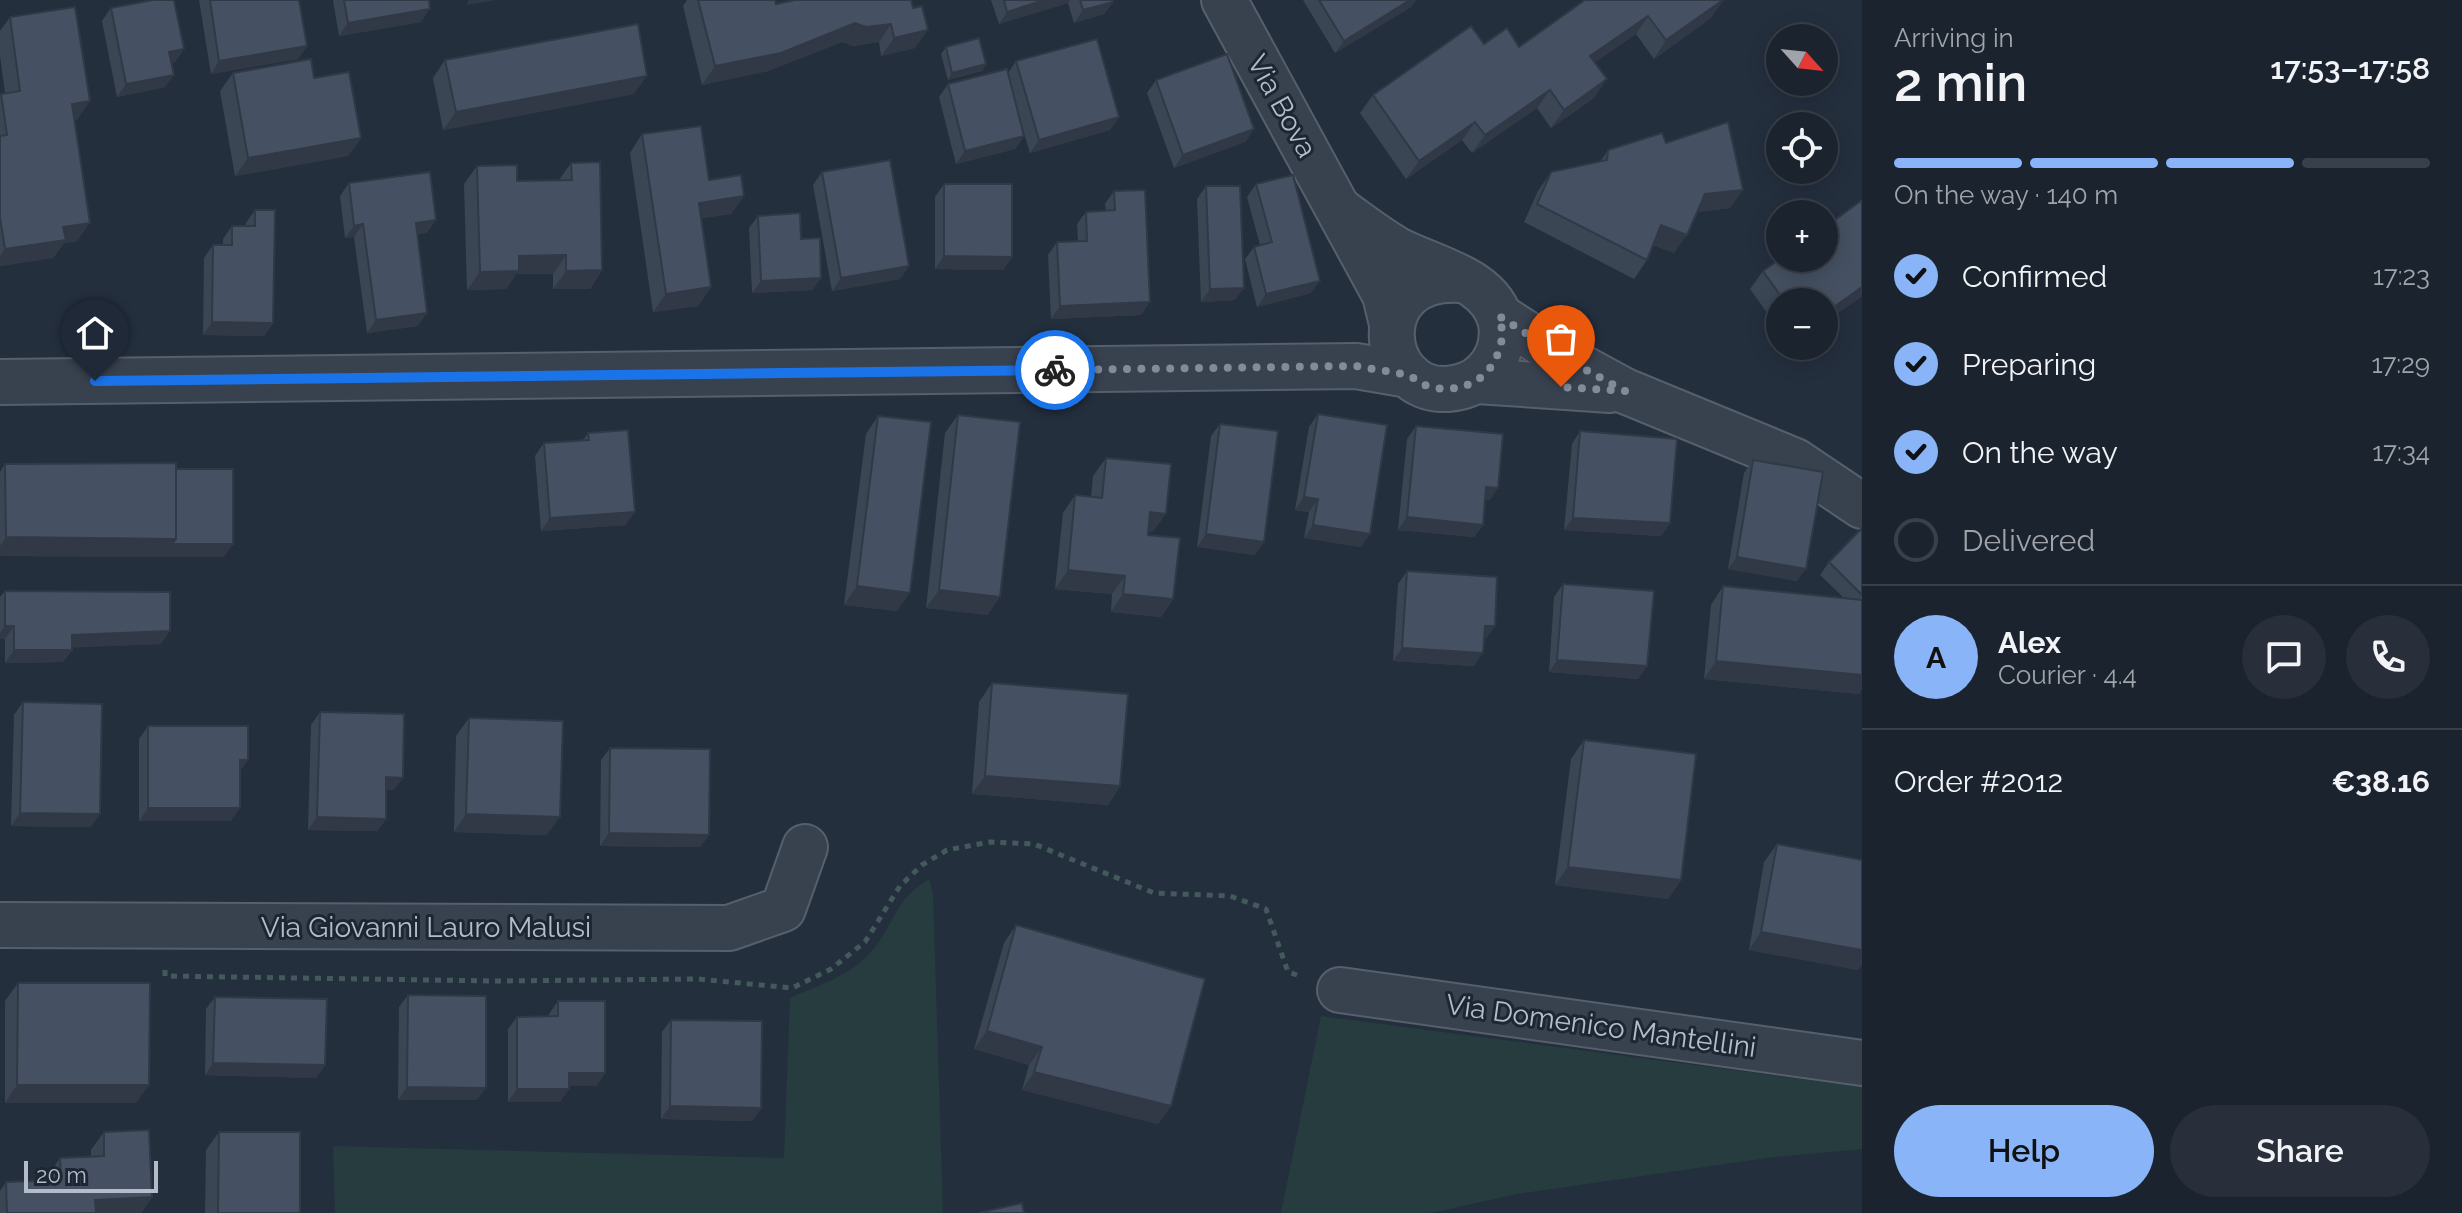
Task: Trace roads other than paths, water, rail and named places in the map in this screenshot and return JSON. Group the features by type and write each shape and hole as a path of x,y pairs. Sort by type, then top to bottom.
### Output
{"street":[{"name":"Via Bova","path":"1224,0 1385,295 1392,324"},
{"name":"Via Bova","path":"1341,211 1396,248 1461,280"},
{"path":"1443,278 1461,280 1478,288 1491,300 1499,316 1503,334 1499,352 1490,368 1477,381 1460,388 1442,389 1424,385 1409,375 1398,360 1392,343 1392,324 1398,306 1410,292 1425,282 1443,278"},
{"path":"1499,316 1566,359 1625,391 1795,461 1862,506"},
{"path":"0,382 1356,366 1409,375"},
{"path":"1477,381 1625,391"},
{"name":"Via Giovanni Lauro Malusi","path":"0,925 729,928 783,909 805,847"},
{"name":"Via Domenico Mantellini","path":"1340,990 1862,1063"}]}
